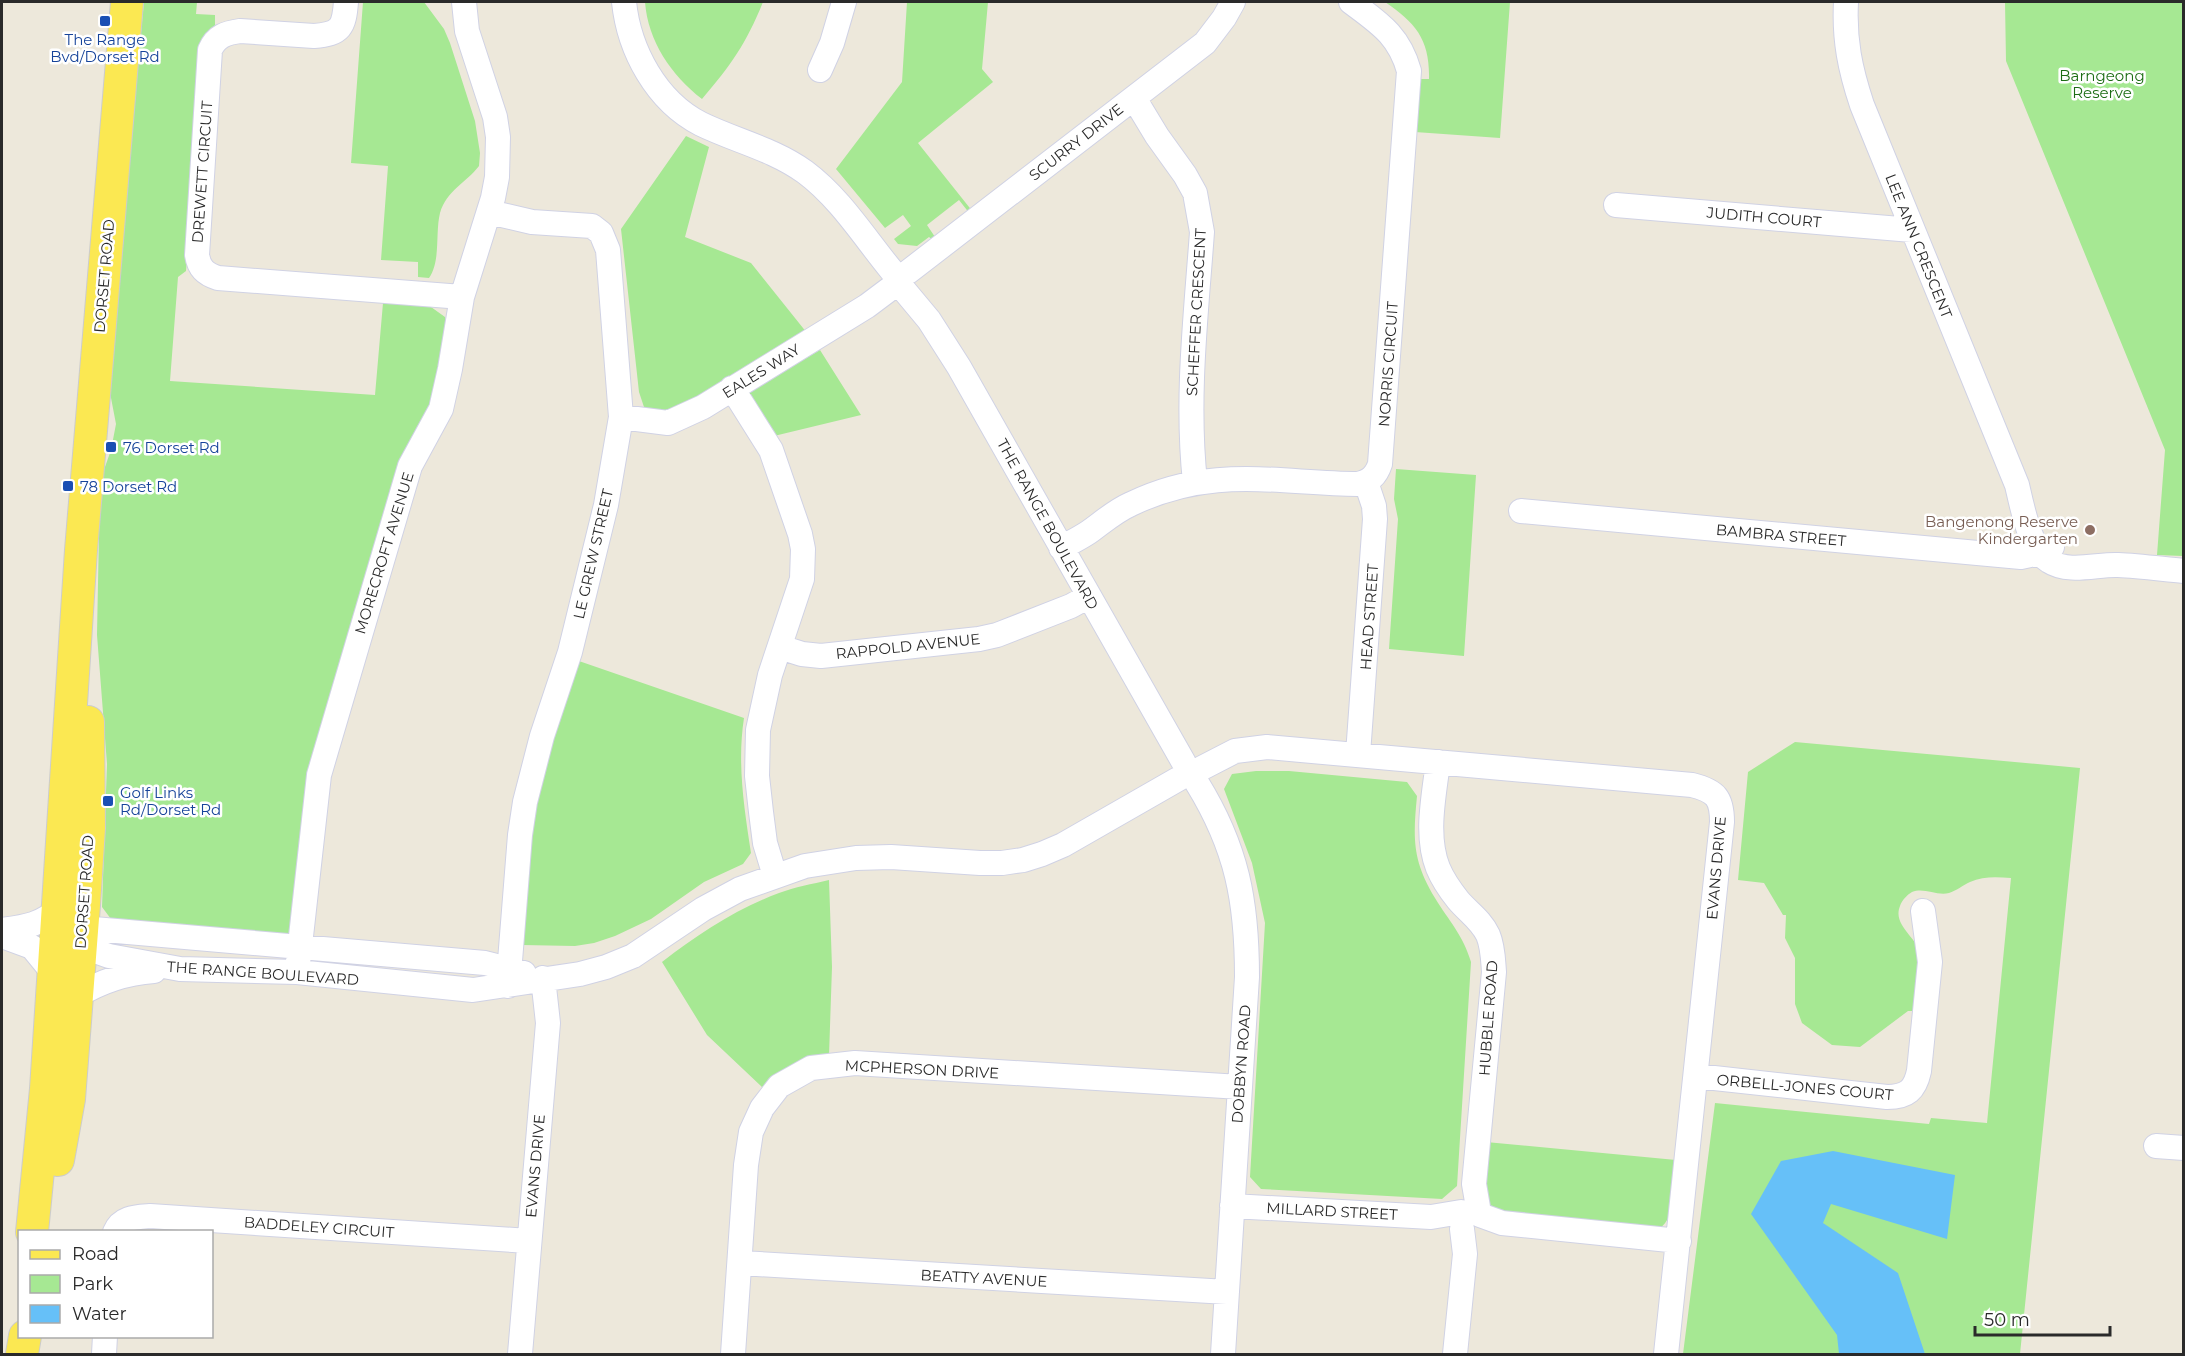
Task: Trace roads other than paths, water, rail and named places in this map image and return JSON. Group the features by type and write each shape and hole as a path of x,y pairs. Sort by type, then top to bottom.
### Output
{"main road":[{"name":"DORSET ROAD","path":"32,1230 54,974 67,930 89,828 90,769 81,550 127,2"},
{"name":"DORSET ROAD","path":"45,1230 69,1099 77,996 67,930"},
{"path":"21,1354 23,1338"}],"street":[{"name":"DREWETT CIRCUIT","path":"346,2 342,26 336,32 314,36 240,31 228,33 213,42 210,50 197,255 199,264 209,276 218,278 462,297"},
{"name":"MORECROFT AVENUE","path":"297,972 319,775 410,466 441,409 462,297 489,212 497,177 498,137 495,117 467,31 464,2"},
{"name":"THE RANGE BOULEVARD","path":"67,930 109,956 180,969 297,972 473,990 508,977 543,978 580,974 606,967 633,956 703,909 740,889 805,866 856,858 891,857 980,863 1023,860 1063,844 1191,773 1058,544 954,358 929,320 839,204 822,186 784,158 702,124 686,115 668,99 653,82 637,53 626,22 624,2"},
{"path":"820,70 832,43 844,2"},
{"name":"SCURRY DRIVE","path":"899,280 1205,43 1233,2"},
{"name":"NORRIS CIRCUIT","path":"1351,2 1384,27 1397,41 1404,53 1409,70 1380,464 1377,474 1366,482"},
{"name":"LEE ANN CRESCENT","path":"1846,2 1847,54 1862,105 2017,485 2025,516 2046,550"},
{"name":"SCHEFFER CRESCENT","path":"1129,102 1185,175 1195,193 1200,211 1202,232 1191,388 1193,428 1201,481"},
{"name":"JUDITH COURT","path":"1616,205 1912,230"},
{"name":"LE GREW STREET","path":"489,212 532,222 592,226 602,233 608,250 621,417 606,505 576,630 542,736 525,802 508,977"},
{"name":"EALES WAY","path":"621,417 668,423 703,407 867,306 899,280"},
{"path":"732,388 771,450 802,542 804,565 802,579 765,694 756,751 765,843 775,876"},
{"path":"1058,544 1090,531 1109,516 1131,504 1163,491 1201,481 1240,478 1350,484 1366,482"},
{"name":"HEAD STREET","path":"1358,754 1376,519 1366,482"},
{"name":"BAMBRA STREET","path":"1521,511 2021,557 2046,550"},
{"path":"2046,550 2049,562 2062,566 2088,568 2117,565 2184,571"},
{"name":"RAPPOLD AVENUE","path":"780,647 802,654 821,656 988,637 1010,631 1033,620 1065,594 1085,590"},
{"name":"EVANS DRIVE","path":"1191,773 1235,751 1250,748 1293,748 1692,785 1715,794 1722,811 1722,822 1666,1354"},
{"name":"HUBBLE ROAD","path":"1438,762 1431,829 1432,845 1438,867 1447,886 1487,934 1492,949 1494,972 1455,1354"},
{"name":"DOBBYN ROAD","path":"1191,773 1222,828 1233,856 1242,896 1247,938 1247,977 1223,1354"},
{"name":"ORBELL-JONES COURT","path":"1696,1076 1887,1097 1899,1097 1909,1093 1916,1084 1919,1071 1930,962 1923,911"},
{"path":"2,930 33,926 53,914 67,930"},
{"name":"THE RANGE BOULEVARD","path":"67,930 485,963 508,977"},
{"path":"2,936 32,947 45,960 54,974"},
{"path":"77,996 119,976 180,969"},
{"name":"EVANS DRIVE","path":"520,1354 548,1023 543,978"},
{"name":"MCPHERSON DRIVE","path":"733,1354 746,1165 751,1132 762,1108 779,1086 811,1068 855,1063 1240,1088"},
{"path":"2156,1146 2184,1148"},
{"name":"MILLARD STREET","path":"1233,1206 1431,1217 1678,1241"},
{"name":"BADDELEY CIRCUIT","path":"116,1230 129,1218 150,1216 529,1241"},
{"name":"BEATTY AVENUE","path":"741,1263 1227,1292"},
{"path":"104,1354 105,1338"}],"water":[{"path":"1833,1151 1955,1175 1947,1239 1831,1204 1823,1223 1898,1273 1925,1354 1839,1354 1837,1335 1751,1214 1781,1161"}],"place":[{"name":"The Range Bvd/Dorset Rd","path":"105,21"},
{"name":"76 Dorset Rd","path":"111,447"},
{"name":"78 Dorset Rd","path":"68,486"},
{"name":"Bangenong Reserve Kindergarten","path":"2090,530"},
{"name":"Golf Links Rd/Dorset Rd","path":"108,801"}],"park label":[{"name":"Barngeong Reserve","path":"2102,84"}]}
